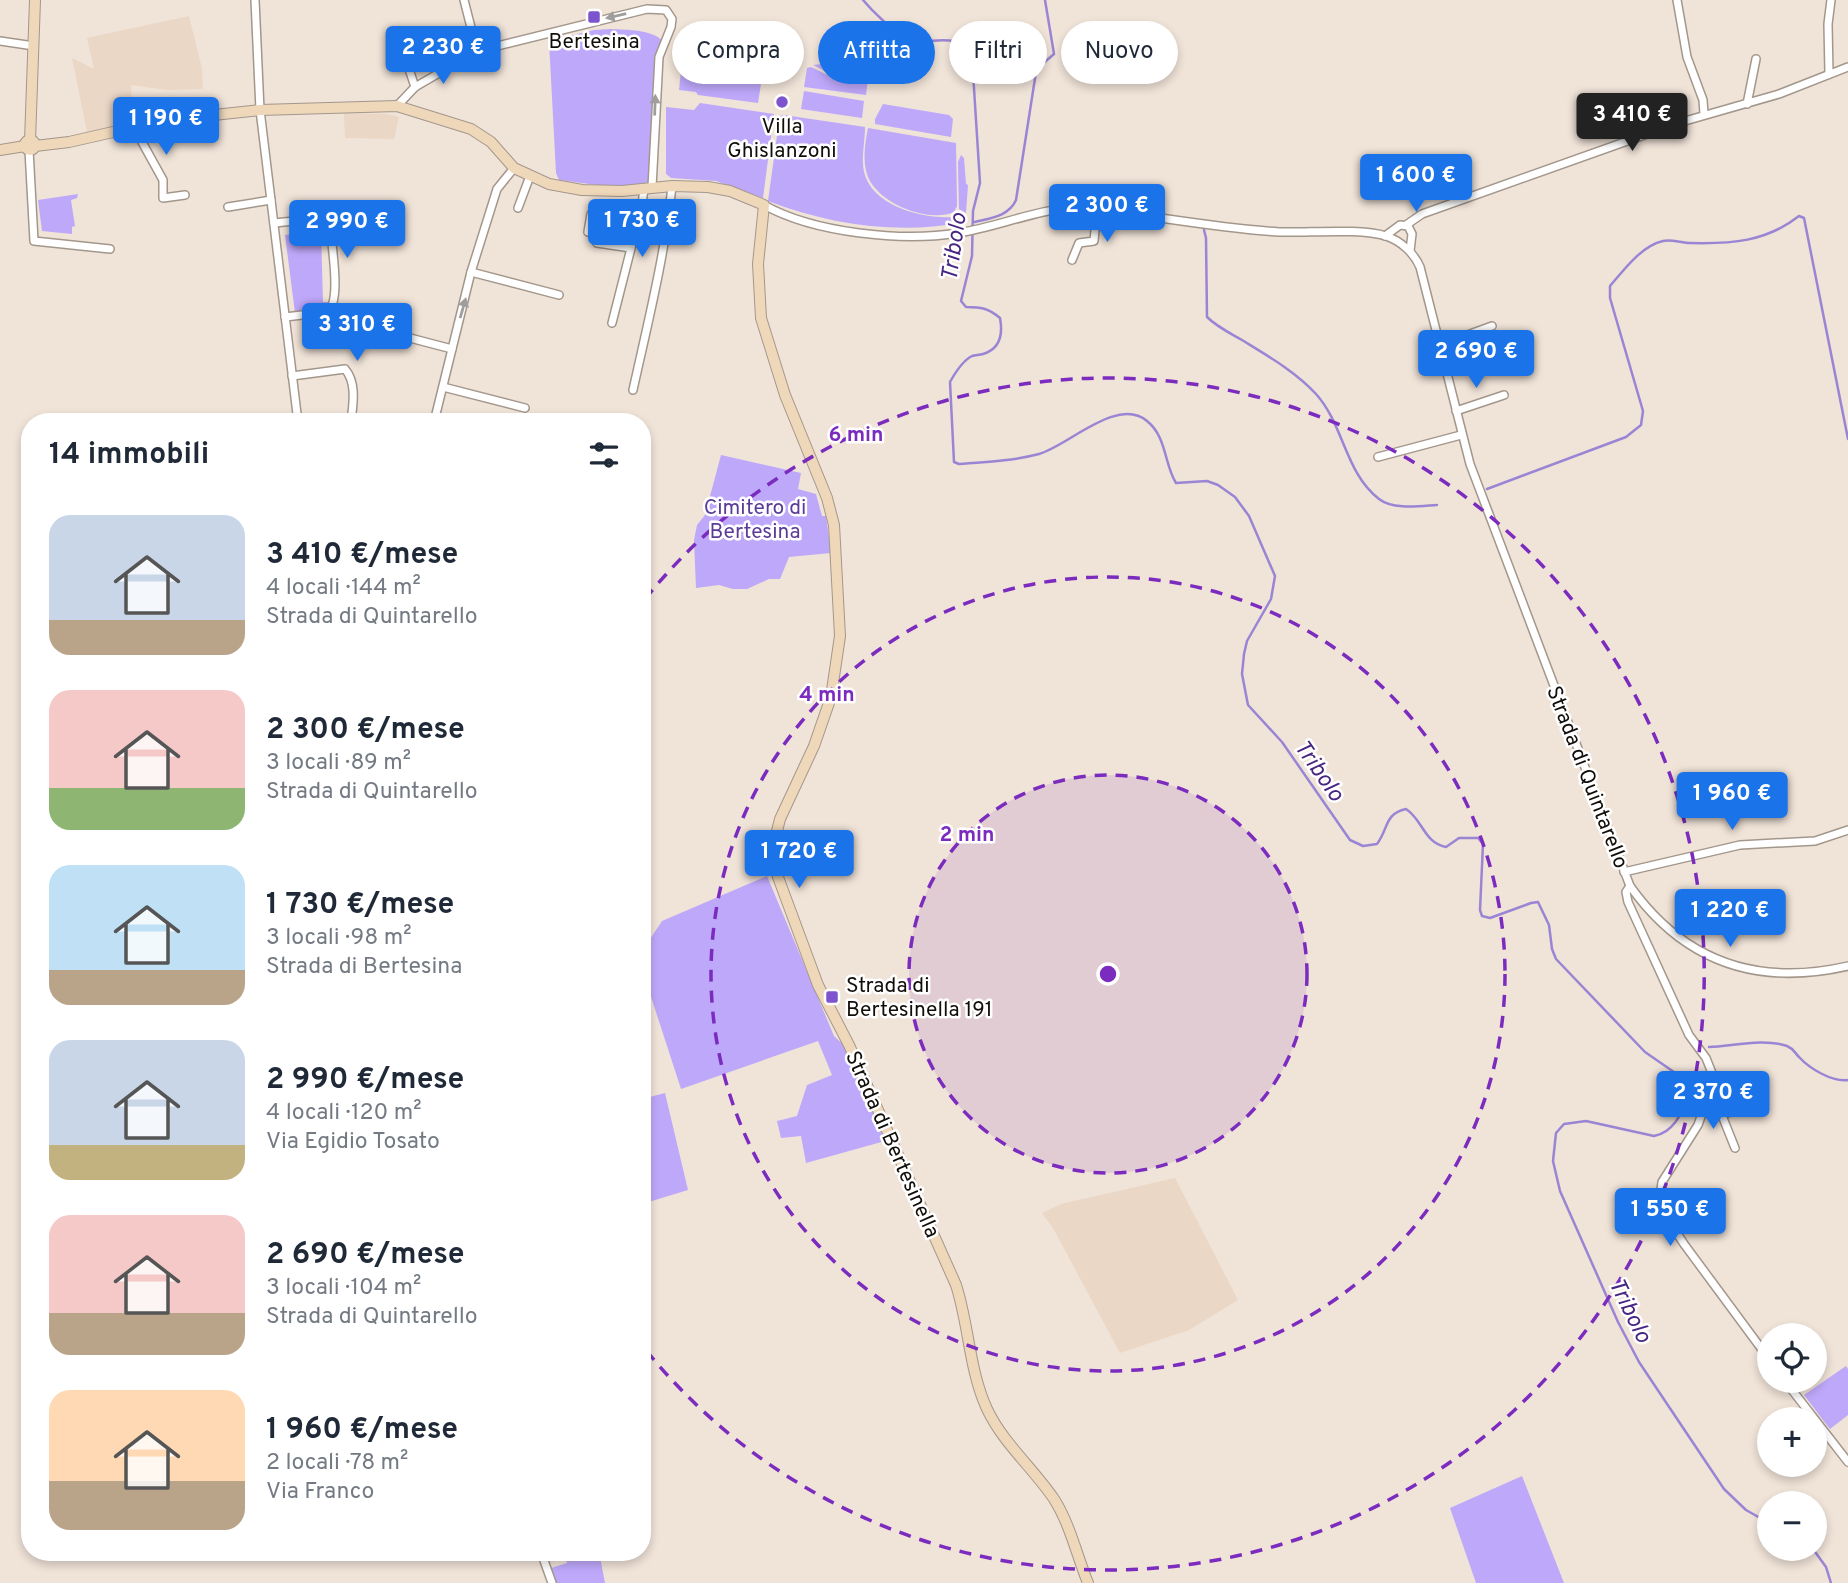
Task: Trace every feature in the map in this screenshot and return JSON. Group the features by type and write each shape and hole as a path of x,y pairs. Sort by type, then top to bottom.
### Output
{"street":[{"path":"35,0 30,146 34,241 110,249"},
{"path":"255,0 260,110 297,413"},
{"path":"464,0 477,51"},
{"path":"634,0 637,11"},
{"path":"1677,0 1687,57 1703,100 1704,114"},
{"path":"1829,74 1828,24 1831,0"},
{"path":"397,106 415,86 477,51 637,11 656,8 666,10 672,19 659,57 648,188 611,323"},
{"path":"0,41 34,46"},
{"path":"404,54 415,86"},
{"path":"1747,104 1756,59"},
{"path":"1385,236 1394,228 1406,225 1422,214 1704,114 1779,94 1848,66"},
{"path":"0,150 69,142 144,125 260,110 397,106 471,130 491,142 514,167 549,184 582,190 622,191 672,186 721,188 776,211 823,225 869,234 914,237 974,230 1059,209 1078,207 1278,232 1361,233 1385,236 1396,240 1410,251"},
{"path":"144,125 142,142 163,180 163,198 185,195"},
{"path":"437,413 471,272 497,189 514,167"},
{"path":"518,208 530,176"},
{"path":"633,390 659,278 668,230 672,186"},
{"path":"228,207 271,200"},
{"name":"Strada di Bertesinella","path":"764,205 758,264 761,317 785,395 827,498 834,525 840,636 835,680 825,719 776,832 774,847 778,877 818,985 849,1045 956,1285 975,1374 987,1409 1000,1432 1055,1500 1088,1583"},
{"path":"1072,260 1079,243 1094,242 1097,209"},
{"path":"591,214 588,232 599,234 597,243 631,248"},
{"path":"274,223 324,218 329,223 331,233 335,294 333,308 328,312 285,317"},
{"name":"Strada di Quintarello","path":"1406,225 1412,234 1410,251 1420,267 1470,464 1630,886 1655,919 1668,930 1684,942 1728,964 1791,974 1848,966"},
{"path":"471,272 559,295"},
{"path":"1440,345 1492,326"},
{"path":"391,333 452,349"},
{"path":"292,376 345,369 352,377 352,413"},
{"path":"443,387 525,408"},
{"path":"1456,411 1504,396"},
{"path":"1378,457 1461,435"},
{"path":"1624,872 1740,845 1815,841 1847,830 1848,841"},
{"path":"1630,886 1626,892 1628,902 1689,1035 1710,1067 1712,1085 1698,1125 1662,1182 1660,1197 1663,1212 1757,1343"},
{"path":"1708,1099 1717,1103 1735,1148"},
{"path":"1722,1115 1763,1100"},
{"path":"1794,1393 1848,1462"},
{"path":"544,1561 552,1583"}],"shaded area":[{"path":"189,16 202,69 203,89 167,90 131,85 132,101 139,106 139,121 87,132 72,58 94,69 87,38"},
{"path":"344,113 387,114 399,117 394,139 345,138"},
{"path":"1175,1178 1238,1300 1189,1330 1120,1353 1053,1228 1042,1213 1061,1204"}],"green space":[{"path":"594,30 646,32 664,42 653,180 643,184 620,186 559,180 556,173 549,41"},
{"path":"807,68 818,70 818,84 867,84 866,95 804,87"},
{"path":"680,84 761,84 758,103 679,90"},
{"path":"804,91 864,101 862,118 801,109"},
{"path":"700,103 774,114 763,198 716,181 671,178 666,174 666,107 694,110"},
{"path":"883,104 949,115 953,119 951,137 875,124"},
{"path":"780,116 865,127 864,172 877,194 887,202 913,213 952,217 956,222 965,222 916,228 865,225 840,222 768,201 779,121"},
{"path":"868,128 956,143 957,206 954,212 943,215 918,213 893,203 882,195 874,187 866,171"},
{"path":"961,155 964,158 968,185 966,213 959,209 958,162"},
{"path":"78,194 77,198 71,200 75,226 72,227 72,234 42,231 38,200"},
{"path":"321,230 323,302 331,302 328,309 295,313 285,235"},
{"name":"Cimitero di Bertesina","path":"721,455 801,473 798,489 816,494 822,516 826,516 831,553 789,557 780,579 769,579 747,589 719,585 696,588 694,540 697,525 705,515"},
{"path":"767,876 834,1036 848,1049 885,1141 806,1163 801,1136 781,1138 777,1121 797,1116 807,1085 832,1075 818,1041 681,1089 651,997 651,938 662,921"},
{"path":"665,1093 688,1190 651,1201 651,1097"},
{"path":"1846,1366 1848,1369 1848,1415 1830,1429 1827,1425 1827,1407 1813,1407 1804,1395 1827,1393 1827,1379"},
{"path":"1522,1476 1564,1583 1476,1583 1450,1508"},
{"path":"601,1561 605,1583 554,1583 551,1568 567,1563"}],"waterway":[{"name":"Tribolo","path":"863,0 882,20 904,37 922,41 949,40 965,48 972,57 980,183 973,211 972,256 961,301 966,307 984,309 996,315 1000,318 1001,330 997,345 989,352 968,358 950,382 954,462 959,464 999,461 1039,454 1107,418 1122,414 1135,415 1147,421 1162,443 1176,483 1207,481 1218,485 1235,497 1249,516 1275,576 1271,599 1247,641 1244,654 1242,674 1248,705 1282,742 1350,840 1363,846 1377,844 1390,818 1406,809 1439,845 1446,847 1459,838 1478,838 1483,844 1482,916 1490,918 1538,902 1549,925 1556,959 1645,1052 1684,1079 1685,1103 1676,1122 1666,1131 1654,1136 1586,1121 1564,1124 1556,1133 1553,1161 1560,1191 1618,1322 1639,1362 1724,1489 1746,1510 1757,1516"},
{"path":"975,222 1004,213 1016,200 1036,72 1054,54 1045,0"},
{"path":"1487,489 1626,437 1641,425 1643,411 1610,298 1610,286 1640,253 1666,241 1705,243 1748,240 1787,225 1799,216 1804,218 1848,439"},
{"path":"1204,230 1207,317 1281,365 1316,394 1333,420 1359,476 1379,499 1399,506 1437,505"},
{"path":"1709,1047 1759,1043 1787,1046 1822,1074 1848,1080"},
{"name":"Tribolo","path":"1822,1561 1831,1583"}],"place":[{"name":"Bertesina","path":"594,17"},
{"name":"Villa Ghislanzoni","path":"782,102"},
{"name":"Strada di Bertesinella 191","path":"832,997"}]}
